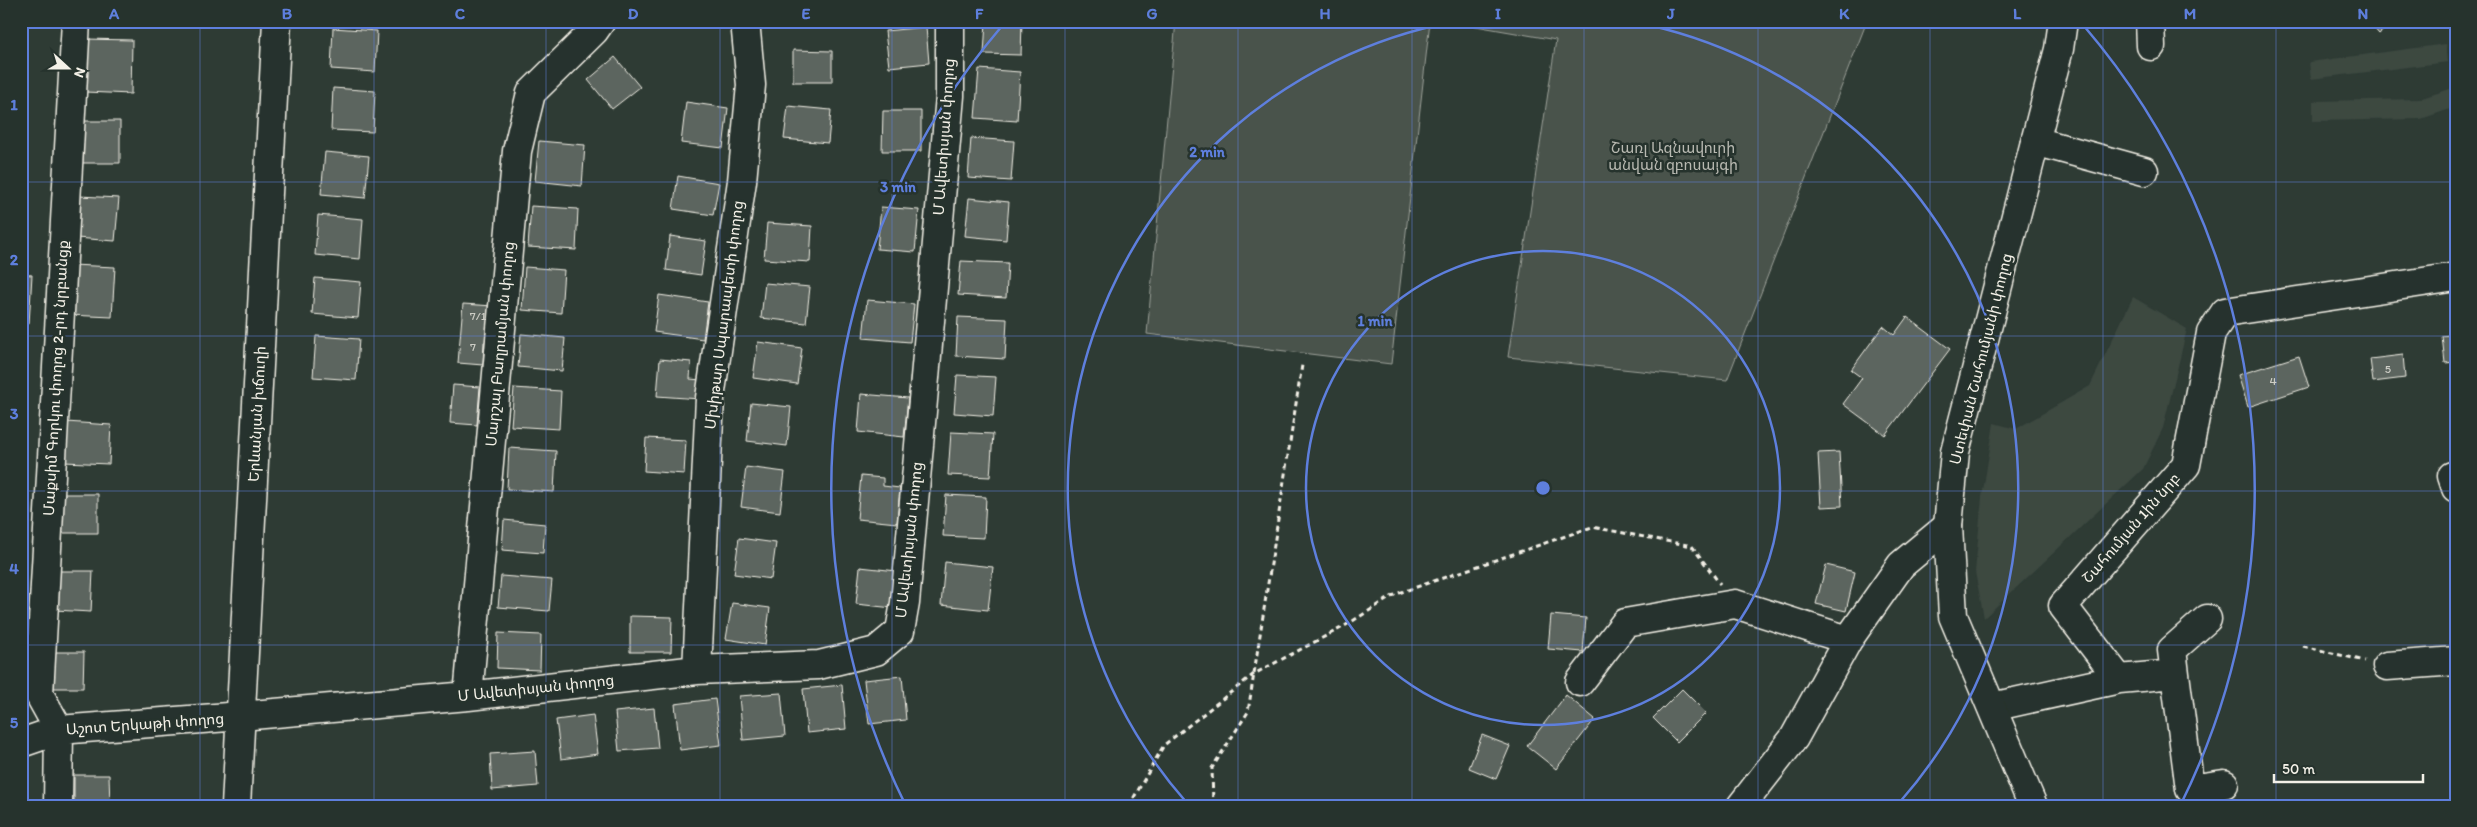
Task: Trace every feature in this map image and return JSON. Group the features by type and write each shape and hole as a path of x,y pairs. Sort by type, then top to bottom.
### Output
{"street":[{"name":"Մաքսիմ Գորկու փողոց 2-րդ նրբանցք","path":"59,730 39,694 76,21"},
{"name":"Երևանյան խճուղի","path":"236,806 276,21"},
{"name":"Մարշալ Բաղրամյան փողոց","path":"468,696 517,151 531,93 594,31 601,21"},
{"name":"Մխիթար Սպարապետի փողոց","path":"697,670 710,398 742,182 751,85 745,21"},
{"name":"Մ Ավետիսյան փողոց","path":"241,716 468,696 697,670 819,665 876,651 900,630 905,603 950,96 950,21"},
{"name":"Ստեփան Շահումյանի փողոց","path":"2033,806 1952,616 1948,526 1955,452 2060,49 2063,21"},
{"path":"2035,141 2144,172"},
{"name":"Շահումյան 1ին նրբ","path":"2120,679 2063,606 2186,465 2211,333 2225,312 2456,277"},
{"path":"2456,475 2452,476 2456,488"},
{"path":"1741,806 1794,738 1848,640 1901,565 1948,526"},
{"path":"1580,682 1625,623 1735,604 1848,640"},
{"path":"2207,619 2172,650 2190,789 2224,784"},
{"path":"2387,666 2456,661"},
{"path":"1992,707 2120,679 2176,674"},
{"name":"Աշոտ Երկաթի փողոց","path":"21,743 59,730 241,716"},
{"path":"58,806 59,730"}],"path":[{"path":"1213,806 1212,768 1248,712 1302,365"},
{"path":"1129,806 1164,744 1254,674 1343,627 1396,594 1592,528 1692,546 1735,604"},
{"path":"2303,646 2387,666"}],"shaded area":[{"path":"2446,44 2448,62 2311,79 2309,62"},
{"path":"2456,87 2456,107 2421,119 2313,121 2313,101 2419,99"},
{"path":"2133,297 2187,329 2163,428 2143,469 1984,618 1975,572 1982,497 1994,423 2016,429 2090,386"}],"green space":[{"path":"1176,21 1430,21 1391,364 1147,334"},
{"name":"Շառլ Ազնավուրի անվան զբոսայգի","path":"1447,21 1867,21 1727,380 1508,357 1556,40"}],"building":[{"path":"986,21 1022,21 1021,55 984,54"},
{"path":"2290,21 2304,21 2297,28"},
{"path":"2368,21 2394,21 2379,34"},
{"path":"926,27 929,63 889,67 885,31"},
{"path":"333,28 377,31 375,72 331,69"},
{"path":"86,39 132,40 131,94 85,92"},
{"path":"793,50 832,51 832,82 793,82"},
{"path":"615,57 640,87 612,109 588,80"},
{"path":"979,69 1020,72 1017,121 975,118"},
{"path":"333,88 375,91 373,132 331,130"},
{"path":"686,102 728,108 723,148 681,143"},
{"path":"788,106 831,110 828,143 784,139"},
{"path":"883,111 921,111 921,151 882,151"},
{"path":"81,121 120,121 120,163 81,163"},
{"path":"971,138 1014,141 1011,181 968,178"},
{"path":"539,141 585,145 582,186 535,181"},
{"path":"325,152 369,156 365,198 321,194"},
{"path":"678,176 719,183 713,215 673,209"},
{"path":"79,196 119,198 115,241 76,238"},
{"path":"969,198 1009,202 1006,240 965,236"},
{"path":"531,206 578,209 576,250 528,247"},
{"path":"881,207 919,210 915,252 877,249"},
{"path":"318,215 363,219 360,259 315,255"},
{"path":"767,223 812,226 810,262 764,259"},
{"path":"670,236 706,241 701,275 666,270"},
{"path":"961,261 1008,263 1006,298 958,295"},
{"path":"72,265 115,267 112,317 69,315"},
{"path":"525,267 564,270 561,313 522,310"},
{"path":"21,274 32,275 29,324 21,323"},
{"path":"315,278 361,282 358,318 312,314"},
{"path":"765,283 810,287 806,323 761,318"},
{"path":"659,295 708,302 703,339 654,332"},
{"path":"867,300 914,304 910,342 863,338"},
{"path":"463,304 493,306 490,343 484,342 483,365 458,363"},
{"path":"958,317 1007,319 1005,359 956,356"},
{"path":"1907,317 1950,349 1885,435 1843,404 1862,378 1851,370 1883,326 1894,335"},
{"path":"521,334 565,338 562,371 518,367"},
{"path":"2456,334 2456,362 2445,363 2442,336"},
{"path":"316,336 359,339 356,380 313,377"},
{"path":"758,342 802,348 797,384 753,378"},
{"path":"2403,355 2405,378 2373,382 2370,359"},
{"path":"2299,356 2309,387 2248,407 2238,375"},
{"path":"21,357 25,357 21,399"},
{"path":"660,359 691,362 690,379 701,380 700,399 657,396"},
{"path":"957,375 996,377 993,416 954,413"},
{"path":"453,385 480,387 477,425 450,423"},
{"path":"514,388 561,391 559,429 511,426"},
{"path":"861,394 908,398 904,437 858,432"},
{"path":"751,403 791,407 787,446 747,441"},
{"path":"66,422 111,425 109,464 64,462"},
{"path":"951,432 993,434 990,477 948,475"},
{"path":"646,438 686,440 684,474 644,471"},
{"path":"509,448 556,451 554,492 507,489"},
{"path":"1839,452 1842,506 1821,507 1818,453"},
{"path":"746,467 785,472 780,512 741,507"},
{"path":"861,476 883,478 883,486 900,488 897,523 857,519"},
{"path":"60,494 98,494 98,533 60,533"},
{"path":"946,495 986,497 984,538 943,536"},
{"path":"504,520 545,524 543,553 502,550"},
{"path":"739,538 776,543 771,579 734,574"},
{"path":"945,562 993,567 988,610 941,605"},
{"path":"1826,565 1855,572 1846,611 1816,604"},
{"path":"860,567 897,571 893,608 856,604"},
{"path":"56,571 93,571 91,612 54,610"},
{"path":"501,576 552,580 549,611 498,607"},
{"path":"732,603 770,608 765,645 726,639"},
{"path":"1551,615 1586,618 1583,652 1548,649"},
{"path":"630,616 672,617 671,652 630,652"},
{"path":"498,633 541,635 540,670 497,668"},
{"path":"51,652 84,652 83,688 50,688"},
{"path":"902,676 906,720 869,724 864,680"},
{"path":"842,685 846,729 807,733 803,689"},
{"path":"1682,689 1706,713 1677,742 1653,718"},
{"path":"781,693 785,736 743,740 739,696"},
{"path":"1566,695 1595,719 1556,769 1527,746"},
{"path":"715,699 721,745 680,750 675,704"},
{"path":"654,708 658,748 619,751 615,712"},
{"path":"593,715 598,754 561,759 556,720"},
{"path":"1482,735 1510,746 1496,779 1469,768"},
{"path":"535,751 538,786 492,790 490,754"},
{"path":"21,773 26,773 27,802 21,802"},
{"path":"74,775 109,775 110,806 74,806"}]}
